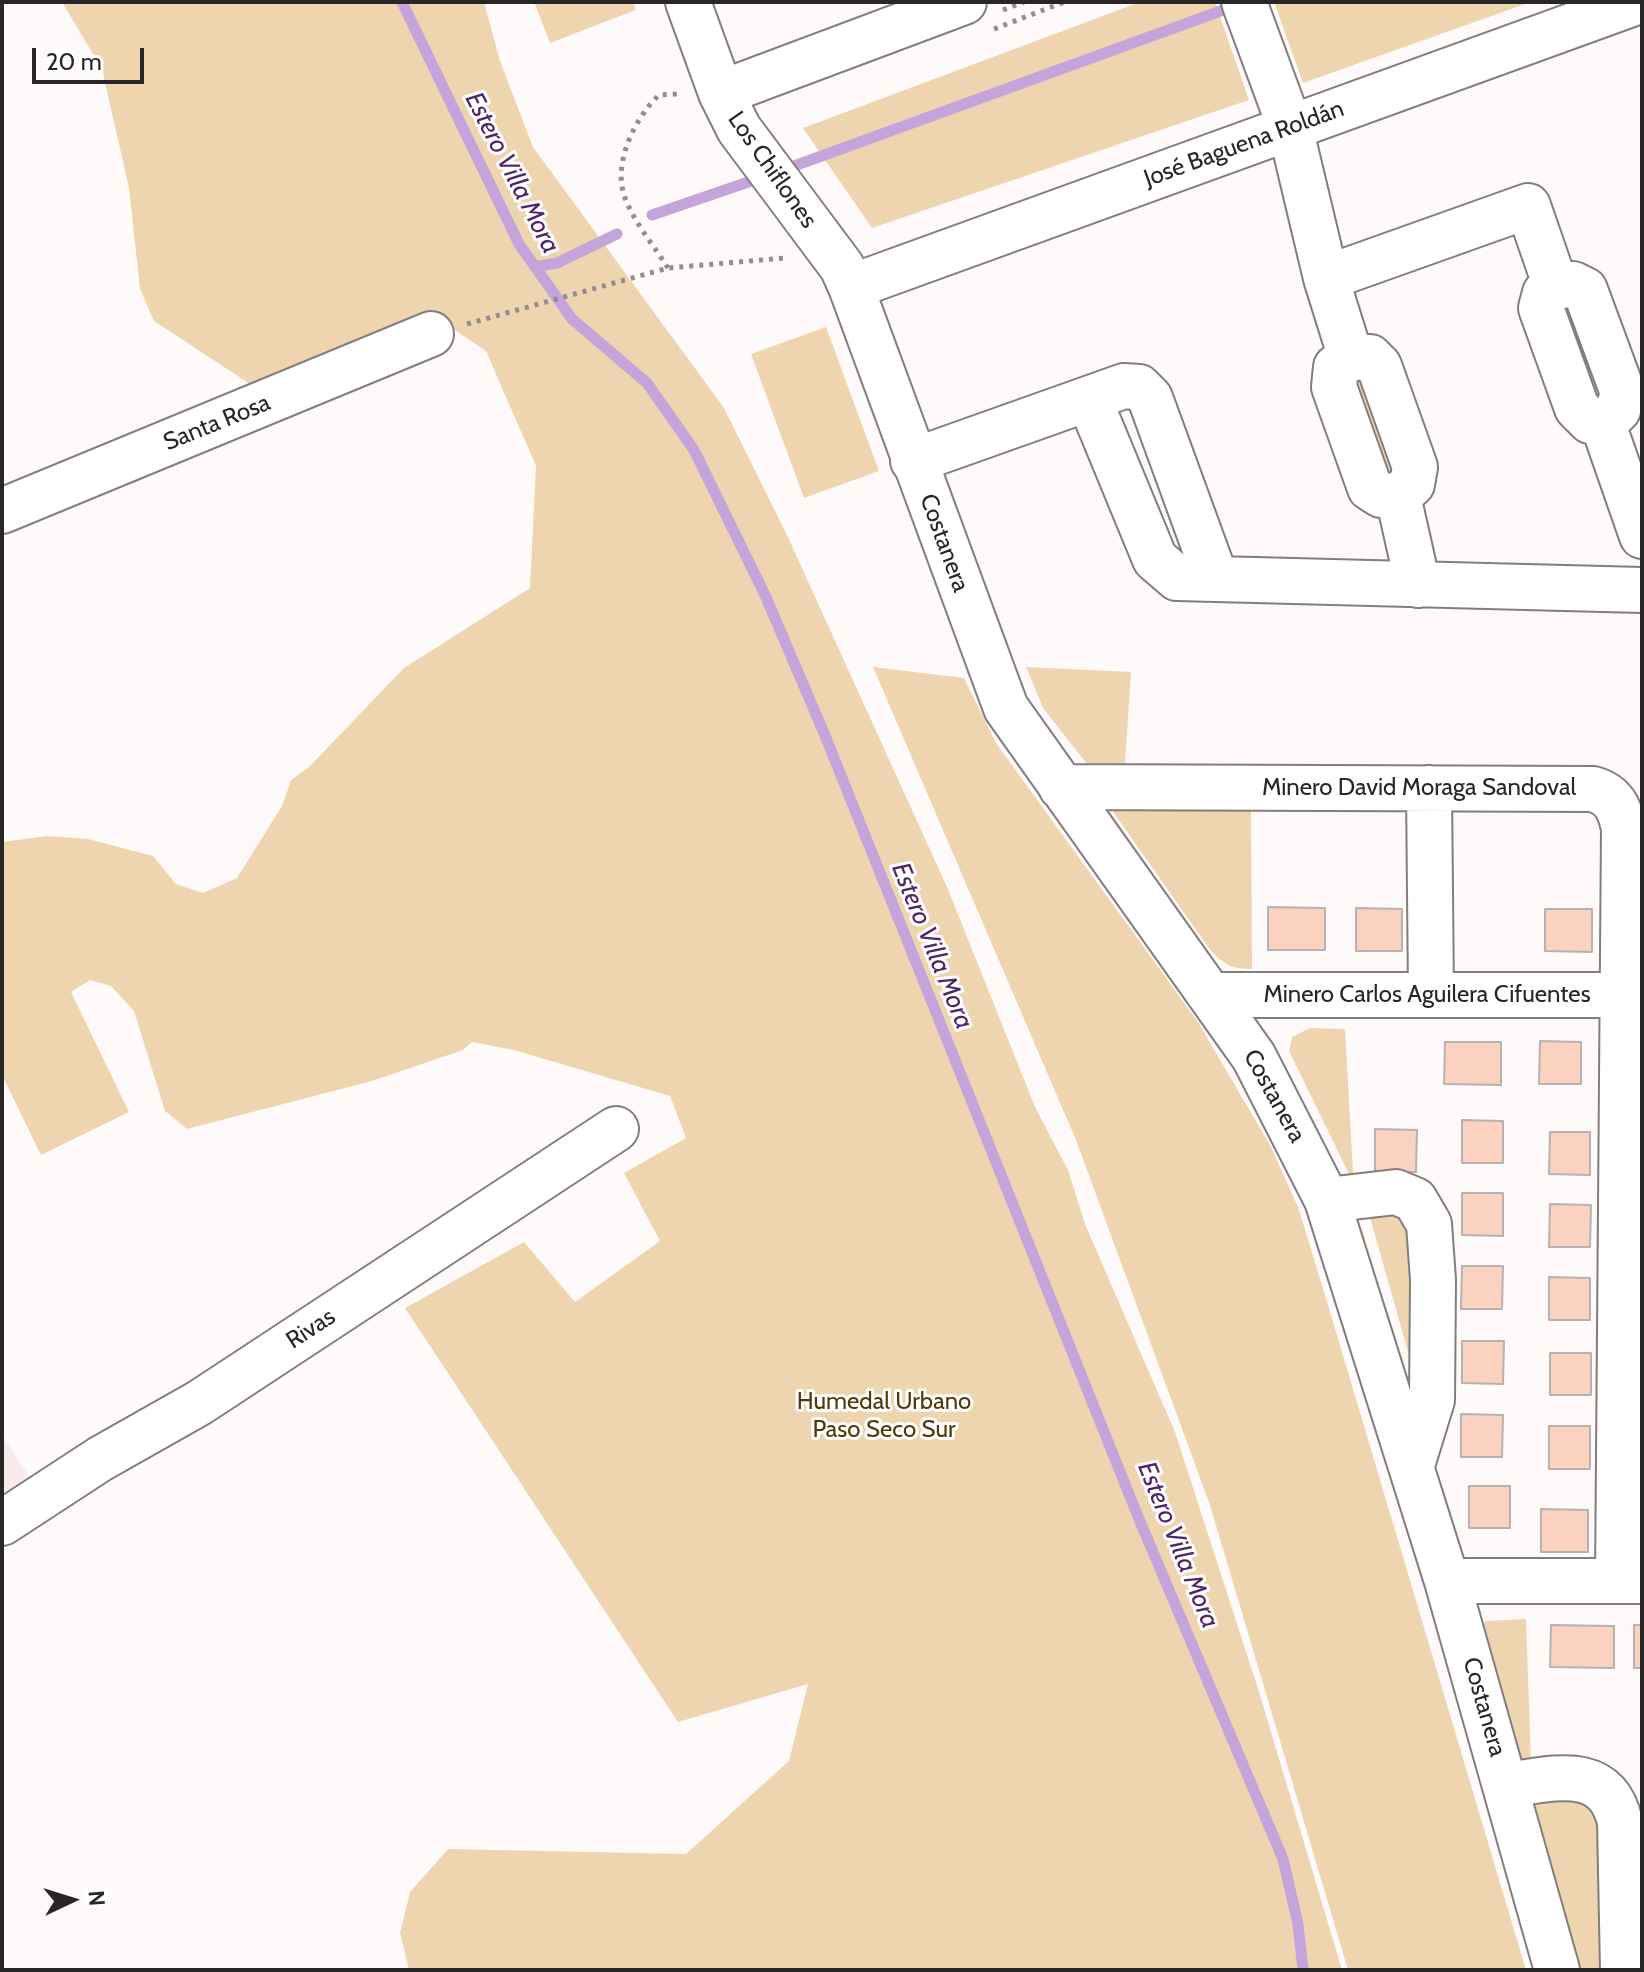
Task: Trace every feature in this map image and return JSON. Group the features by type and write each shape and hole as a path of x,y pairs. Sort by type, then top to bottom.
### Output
{"street":[{"name":"Los Chiflones","path":"688,2 721,93 750,144 833,258"},
{"path":"721,93 964,2"},
{"name":"José Baguena Roldán","path":"833,258 1290,127 1637,2"},
{"path":"1251,21 1290,127 1326,278 1351,358 1336,367 1334,387 1370,488 1381,495 1398,496 1418,585"},
{"path":"1326,278 1528,206 1556,287 1545,293 1541,308 1577,408 1590,421 1603,424 1642,536"},
{"name":"Costanera","path":"833,258 913,461 998,692 1061,787 1212,995 1275,1092 1327,1200 1447,1581 1557,1970"},
{"name":"Santa Rosa","path":"2,511 431,334"},
{"path":"913,461 1089,399 1131,386 1139,387 1150,398 1216,579 1642,590"},
{"name":"Minero David Moraga Sandoval","path":"1061,787 1593,789 1615,802 1624,829 1632,995 1630,1581"},
{"path":"1429,788 1431,995"},
{"name":"Minero Carlos Aguilera Cifuentes","path":"1212,995 1632,995"},
{"name":"Rivas","path":"2,1523 100,1459 199,1403 616,1129"},
{"path":"1327,1200 1396,1192 1415,1200 1429,1224 1433,1280 1432,1400 1412,1465"},
{"path":"1447,1581 1630,1581"},
{"path":"1507,1785 1582,1779 1612,1799 1620,1822 1623,1970"}],"path":[{"path":"668,268 624,197 622,168 631,135 643,111 659,95 721,93"},
{"path":"431,334 668,268 833,258"}],"shaded area":[{"path":"2,1435 31,1479 2,1498"}],"green space":[{"name":"Humedal Urbano Paso Seco Sur","path":"62,2 484,2 500,61 533,147 724,408 786,533 947,887 1035,1107 1068,1170 1085,1224 1175,1432 1260,1695 1342,1970 409,1970 400,1933 410,1892 448,1849 686,1854 789,1761 808,1684 678,1722 405,1308 524,1242 575,1302 660,1241 624,1173 686,1138 670,1096 514,1050 472,1042 463,1050 372,1081 187,1129 165,1111 134,1011 111,986 90,980 71,992 129,1112 41,1155 2,1075 2,842 47,836 88,839 153,856 176,884 203,893 237,878 282,806 291,780 309,767 404,668 530,588 536,466 486,351 447,325 390,334 250,384 154,321 140,289 129,188 102,69"},
{"path":"534,2 633,2 636,10 550,43"},
{"path":"1140,2 1215,2 1249,100 872,228 803,128"},
{"path":"1274,2 1531,2 1303,83"},
{"path":"826,327 879,471 804,498 751,354"},
{"path":"1368,375 1404,477 1385,487 1346,381"},
{"path":"873,667 964,678 996,743 1198,1022 1271,1147 1298,1207 1526,1970 1348,1970 1210,1505 1076,1140"},
{"path":"1026,667 1131,672 1124,779 1095,774 1043,708"},
{"path":"1251,804 1252,969 1229,965 1211,951 1109,806"},
{"path":"1310,1028 1345,1029 1353,1173 1349,1174 1289,1051 1292,1037"},
{"path":"1406,1209 1417,1363 1410,1359 1369,1214"},
{"path":"1526,1619 1531,1763 1517,1764 1479,1640 1485,1621"},
{"path":"1581,1790 1610,1826 1613,1970 1581,1970 1533,1800"}],"building":[{"path":"1268,907 1325,908 1325,950 1268,950"},
{"path":"1356,908 1402,909 1402,951 1356,951"},
{"path":"1545,909 1592,909 1592,952 1545,951"},
{"path":"1540,1041 1581,1042 1581,1084 1539,1084"},
{"path":"1445,1042 1501,1042 1501,1085 1444,1084"},
{"path":"1462,1120 1503,1121 1503,1163 1462,1163"},
{"path":"1375,1129 1417,1130 1416,1172 1375,1172"},
{"path":"1550,1132 1590,1132 1590,1175 1549,1174"},
{"path":"1462,1193 1503,1193 1503,1236 1462,1235"},
{"path":"1550,1204 1591,1205 1590,1247 1549,1247"},
{"path":"1462,1266 1503,1266 1502,1309 1461,1309"},
{"path":"1549,1277 1590,1278 1590,1320 1549,1320"},
{"path":"1462,1341 1504,1341 1503,1384 1462,1383"},
{"path":"1550,1353 1591,1353 1591,1395 1550,1395"},
{"path":"1461,1414 1503,1415 1502,1457 1461,1457"},
{"path":"1549,1426 1590,1426 1590,1469 1549,1469"},
{"path":"1469,1486 1510,1486 1510,1528 1469,1528"},
{"path":"1541,1509 1588,1510 1588,1552 1541,1552"},
{"path":"1551,1625 1614,1626 1614,1668 1550,1667"},
{"path":"1634,1625 1642,1625 1642,1668 1634,1668"}],"waterway":[{"name":"Estero Villa Mora","path":"402,2 519,244 572,319 647,383 694,450 765,595 824,733 1139,1519 1283,1859 1298,1924 1303,1970"},
{"path":"783,170 1237,5"},
{"path":"652,215 763,177"},
{"path":"535,267 557,263 617,234"}]}
